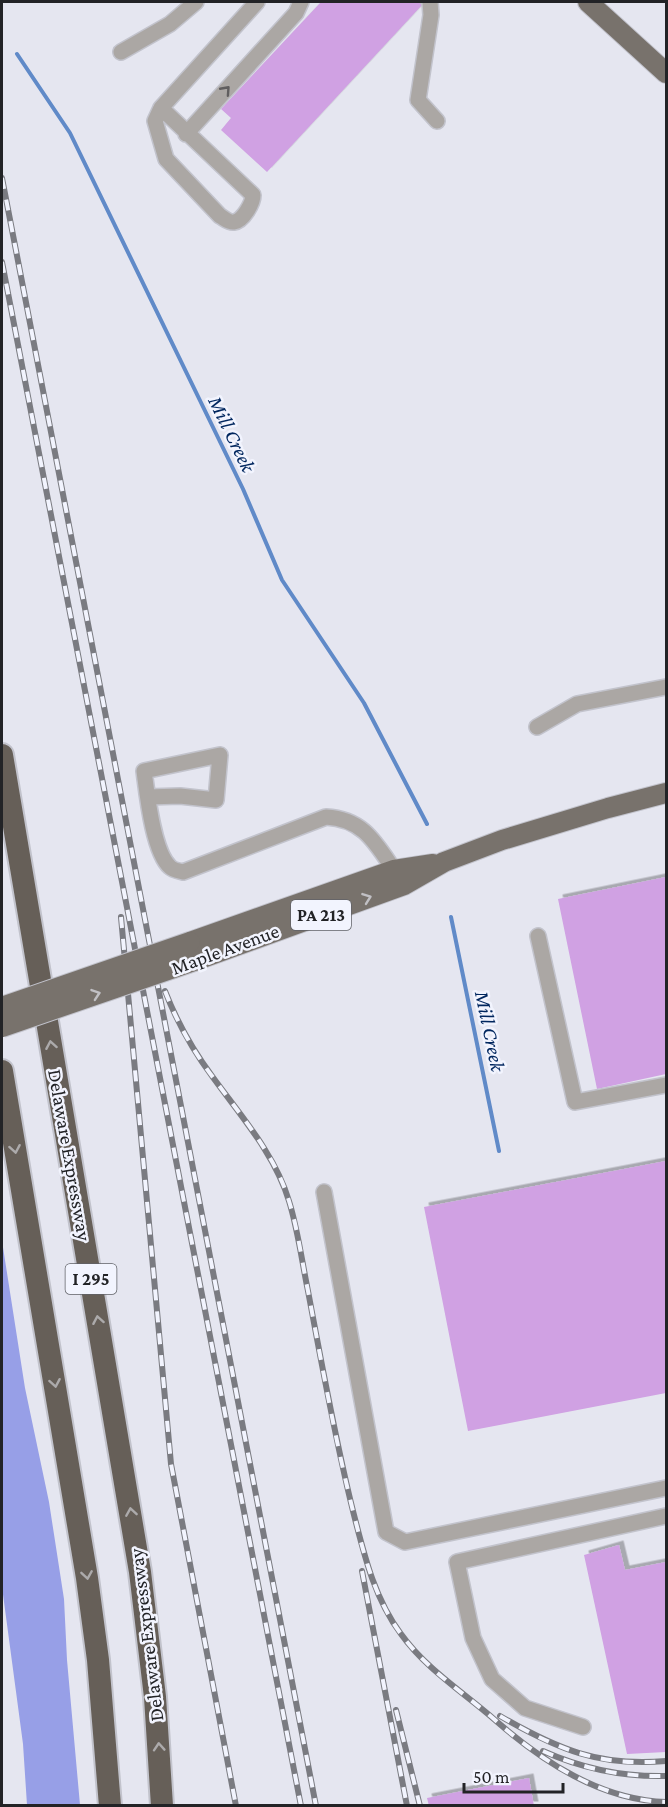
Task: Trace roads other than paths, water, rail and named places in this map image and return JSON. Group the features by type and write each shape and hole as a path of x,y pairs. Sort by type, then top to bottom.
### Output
{"highway":[{"name":"Delaware Expressway","path":"2,755 138,1561 155,1697 162,1806"},
{"name":"I 295","path":"2,1071 87,1578 99,1670 110,1806"}],"main road":[{"path":"588,2 666,73"},
{"name":"Maple Avenue","path":"2,1027 394,870 444,862 550,825 666,793"},
{"name":"Maple Avenue","path":"2,1007 404,885 444,862"}],"lane":[{"path":"121,52 170,24 196,2"},
{"path":"161,108 253,195 253,202 234,222 220,216 166,159 155,122 161,108 257,2"},
{"path":"186,134 296,13 301,2"},
{"path":"430,2 431,15 418,100 436,121"},
{"path":"537,727 577,704 666,687"},
{"path":"148,797 180,796 216,800 220,754 144,771 148,797 160,854 171,868 183,872 251,848 326,817 343,818 362,828 394,870"},
{"path":"538,936 575,1102 666,1085"},
{"path":"324,1192 386,1532 405,1542 666,1488"},
{"path":"583,1727 525,1708 492,1679 473,1638 457,1562 666,1516"}],"waterway":[{"name":"Mill Creek","path":"17,54 70,133 243,489 282,580 364,703 427,824"},
{"name":"Mill Creek","path":"451,917 499,1151"}],"railway":[{"path":"2,178 316,1806"},
{"path":"2,262 301,1806"},
{"path":"121,917 171,1464 236,1806"},
{"path":"165,991 192,1045 266,1151 283,1184 297,1235 340,1457 353,1511 371,1575 392,1620 411,1647 433,1669 513,1736 553,1764 574,1776 619,1794 642,1800 666,1802"},
{"path":"362,1571 407,1806"},
{"path":"396,1710 420,1806"},
{"path":"500,1716 541,1738 579,1753 620,1761 666,1761"},
{"path":"543,1751 573,1763 603,1771 666,1776"}]}
